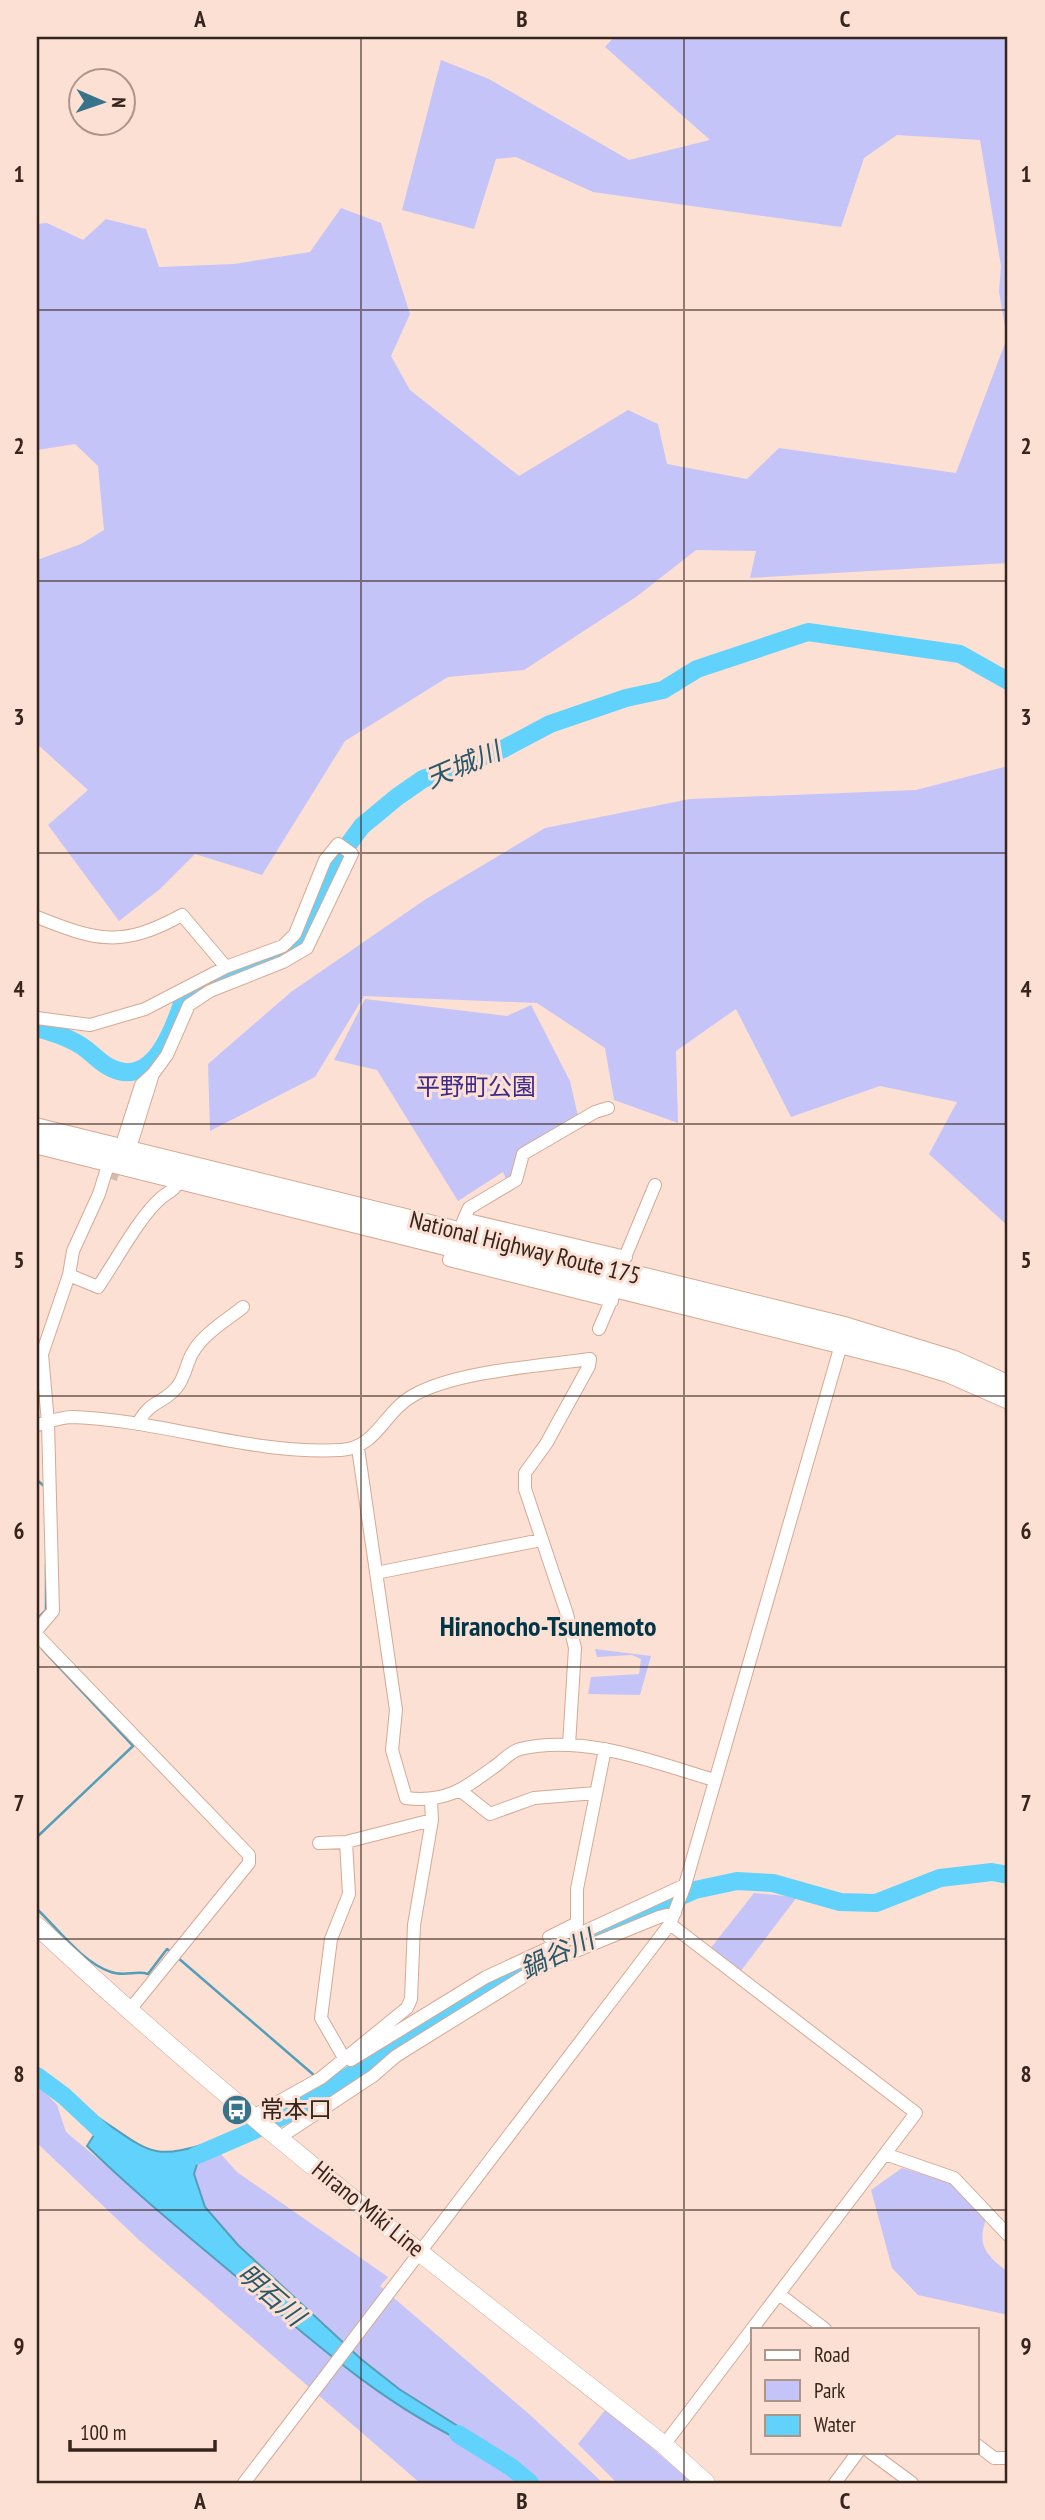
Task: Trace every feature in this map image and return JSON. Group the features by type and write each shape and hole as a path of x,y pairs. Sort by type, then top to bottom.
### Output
{"highway":[{"name":"National Highway Route 175","path":"37,1128 127,1144 459,1232 618,1279 844,1336 953,1360 1008,1385"},
{"name":"National Highway Route 175","path":"37,1144 110,1171 179,1180 459,1232"},
{"name":"National Highway Route 175","path":"844,1336 949,1373 1008,1399"}],"main road":[{"name":"Hirano Miki Line","path":"37,1926 128,2012 255,2118 664,2445 706,2483"}],"street":[{"path":"37,1018 90,1025 145,1009 206,985 283,962 307,948 352,854 338,844 331,852 295,934 283,946 226,967 206,985 189,1005 167,1055 153,1074 127,1144"},
{"path":"37,917 84,936 111,939 152,932 182,915 226,967"},
{"path":"608,1108 595,1112 523,1154 516,1180 469,1208 449,1260 618,1279"},
{"path":"110,1171 73,1251 69,1275 42,1354 42,1424 53,1611 37,1632 249,1855 249,1863 128,2012"},
{"path":"69,1275 98,1287 129,1243 134,1229 160,1199 176,1189 179,1180"},
{"path":"599,1329 655,1185"},
{"path":"138,1424 145,1410 175,1390 188,1371 192,1353 209,1334 243,1307"},
{"path":"244,2483 673,1919 844,1336"},
{"path":"42,1424 70,1417 138,1424 257,1446 340,1450 358,1448 372,1439 389,1414 414,1395 460,1379 590,1360 546,1444 525,1473 525,1489 567,1614 575,1648 569,1745"},
{"path":"358,1448 396,1710 392,1749 406,1798 431,1801 461,1791 517,1749 569,1745 605,1749 714,1780"},
{"path":"376,1573 541,1540"},
{"path":"486,1977 496,1965 577,1923 578,1889 605,1749"},
{"path":"461,1791 490,1814 534,1798 596,1793"},
{"path":"255,2118 321,2078 407,2008 411,1998 414,1925 432,1820 431,1801"},
{"path":"319,1843 346,1842 432,1820"},
{"path":"346,1842 349,1894 331,1939 321,2018 344,2057 351,2060 486,1977 685,1885"},
{"path":"277,2136 373,2076 396,2056 544,1964 659,1917 673,1919 916,2113 753,2328"},
{"path":"486,1977 495,1994"},
{"path":"885,2154 954,2178 1008,2235"},
{"path":"779,2294 824,2328"},
{"path":"664,2445 751,2331"},
{"path":"978,2446 994,2458 1008,2458"},
{"path":"835,2483 857,2454"},
{"path":"873,2454 912,2483"}],"green space":[{"path":"614,37 1008,37 1008,563 750,578 756,551 696,550 636,597 524,670 448,677 345,741 262,875 195,854 160,889 119,921 48,825 88,790 37,744 37,560 81,544 104,530 98,466 75,444 37,450 37,224 47,223 83,240 106,219 146,229 159,267 234,264 310,252 341,208 381,223 410,314 391,356 410,390 519,476 628,410 658,424 667,464 747,479 779,448 956,473 1007,338 999,292 1001,266 980,140 897,135 864,158 841,227 593,192 516,157 496,159 474,229 402,210 441,60 489,79 629,160 710,140 605,47"},
{"path":"1008,766 1008,1226 929,1154 957,1102 880,1086 791,1117 736,1009 676,1051 678,1123 614,1100 605,1048 537,1003 364,996 315,1077 210,1131 208,1064 291,992 426,899 545,828 690,799 916,790"},
{"name":"平野町公園","path":"365,999 507,1016 531,1005 570,1081 578,1116 531,1144 513,1175 506,1179 503,1172 458,1201 377,1070 334,1060"},
{"path":"595,1649 651,1656 640,1695 588,1694 591,1677 639,1674 641,1659 632,1655 597,1657"},
{"path":"754,1893 797,1897 740,1972 710,1949"},
{"path":"37,2084 57,2105 66,2132 367,2384 483,2441 399,2389 361,2359 238,2245 205,2207 194,2174 198,2161 219,2152 237,2172 388,2277 380,2286 529,2414 603,2483 420,2483 139,2240 37,2143"},
{"path":"902,2168 954,2184 986,2219 983,2244 990,2256 1008,2272 1008,2315 918,2295 892,2268 871,2190"},
{"path":"606,2409 693,2483 617,2483 578,2444"}],"water":[{"path":"99,2118 130,2139 153,2150 177,2151 215,2141 219,2152 198,2161 194,2174 205,2207 238,2245 361,2359 399,2389 483,2442 477,2448 413,2414 352,2372 295,2326 87,2146 94,2135 93,2126"}],"waterway":[{"name":"天城川","path":"37,1028 72,1041 109,1067 124,1072 137,1071 149,1064 167,1041 183,1001 233,972 287,952 301,942 342,853 362,826 397,797 423,779 503,749 550,724 626,698 663,690 697,669 808,632 960,654 1008,681"},
{"path":"37,1480 45,1487"},
{"path":"37,1619 46,1610 46,1564"},
{"path":"37,1837 133,1746 42,1649"},
{"name":"鍋谷川","path":"195,2156 297,2109 499,1981 563,1948 695,1890 737,1881 773,1883 840,1902 876,1903 940,1878 992,1872 1008,1875"},
{"path":"37,1909 71,1945 101,1968 111,1972 148,1974 167,1949 172,1953"},
{"path":"177,1957 315,2076"},
{"name":"明石川","path":"37,2076 64,2096 110,2139"},
{"name":"明石川","path":"458,2434 511,2467 530,2483"}],"tunnel":[{"path":"111,1179 118,1159"}],"place":[{"name":"常本口","path":"237,2110"}],"district":[{"name":"Hiranocho-Tsunemoto","path":"548,1626"}]}
